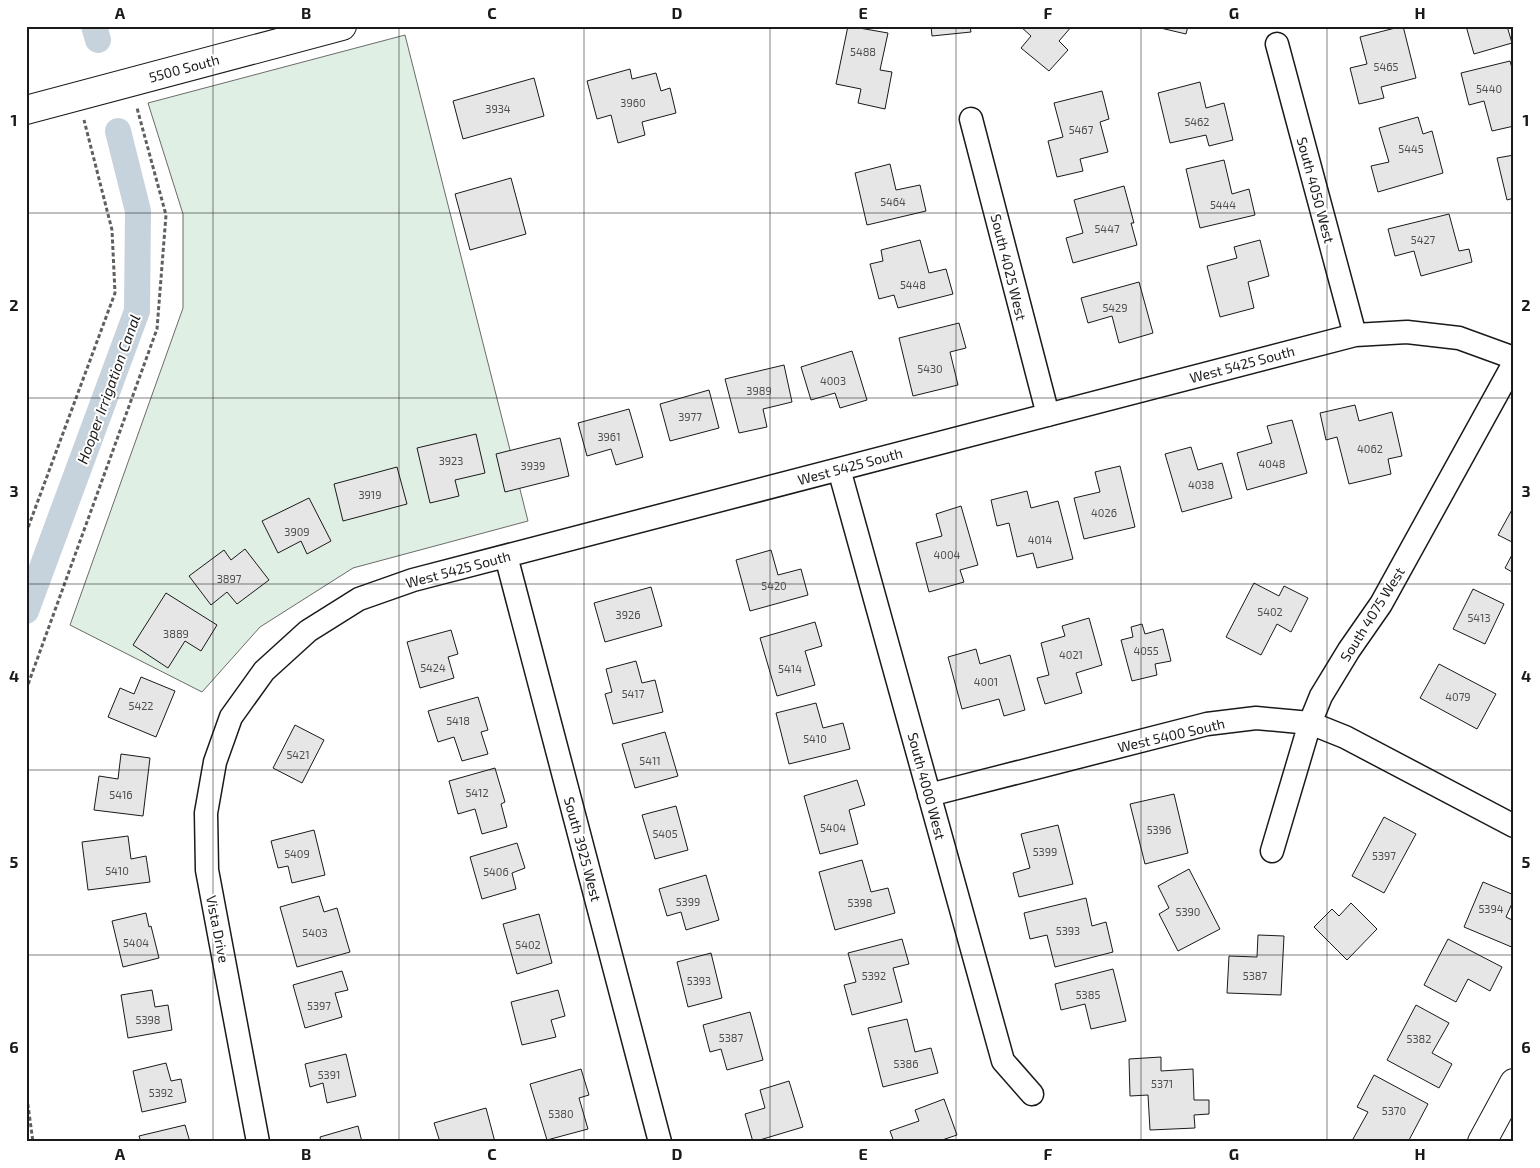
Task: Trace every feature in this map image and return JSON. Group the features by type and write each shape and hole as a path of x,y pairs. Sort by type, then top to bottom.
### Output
{"main road":[{"name":"5500 South","path":"26,110 342,26"},
{"path":"1482,1142 1514,1083"}],"street":[{"name":"South 4050 West","path":"1277,44 1355,335"},
{"name":"South 4025 West","path":"971,119 1048,415"},
{"name":"West 5425 South","path":"232,716 264,671 308,631 359,599 413,580 1355,335 1407,332 1459,338 1514,358"},
{"name":"South 4075 West","path":"1272,851 1310,723 1321,696 1349,650 1381,604 1514,362"},
{"name":"South 4000 West","path":"839,469 1002,1061 1032,1094"},
{"name":"South 3925 West","path":"506,556 660,1142"},
{"name":"Vista Drive","path":"232,716 215,762 206,813 208,870 258,1142"},
{"name":"West 5400 South","path":"929,795 1207,724 1256,718 1310,723 1345,738 1514,826"}],"path":[{"path":"26,690 157,329 166,215 130,82"},
{"path":"26,532 115,293 112,230 78,96"},
{"path":"26,1091 33,1142"}],"green space":[{"path":"405,35 528,521 353,568 260,627 202,692 70,625 183,308 183,214 148,103"}],"building":[{"path":"848,26 888,33 880,70 892,72 885,109 858,103 861,89 836,84"},
{"path":"931,26 970,26 971,32 932,36"},
{"path":"1020,26 1072,26 1059,41 1068,50 1049,71 1021,48 1031,36"},
{"path":"1152,26 1188,26 1186,34"},
{"path":"1403,26 1416,78 1381,87 1384,98 1359,104 1350,68 1367,64 1360,37"},
{"path":"1466,26 1507,26 1512,43 1474,54"},
{"path":"1510,61 1514,75 1514,126 1492,131 1484,101 1469,105 1461,73"},
{"path":"630,69 632,79 656,73 661,91 670,88 676,113 642,122 645,135 618,143 611,115 597,119 587,81"},
{"path":"534,78 544,116 463,139 453,101"},
{"path":"1200,82 1206,108 1224,103 1233,140 1209,146 1206,135 1170,143 1158,93"},
{"path":"1102,91 1109,119 1100,122 1108,152 1080,159 1083,171 1057,177 1048,141 1063,137 1054,103"},
{"path":"1418,117 1423,134 1432,131 1443,173 1378,192 1371,166 1389,162 1379,128"},
{"path":"1514,155 1514,198 1507,200 1497,158"},
{"path":"1224,160 1232,194 1249,189 1255,215 1200,228 1186,169"},
{"path":"890,164 896,190 920,185 926,211 867,225 855,173"},
{"path":"511,178 526,234 470,250 455,194"},
{"path":"1124,186 1134,223 1131,223 1137,245 1073,263 1066,238 1083,233 1074,200"},
{"path":"1449,214 1459,251 1469,249 1472,262 1421,276 1414,251 1395,256 1388,229"},
{"path":"920,240 929,273 946,269 953,294 898,308 894,295 879,299 870,264 883,261 881,250"},
{"path":"1260,240 1269,276 1248,282 1254,308 1220,317 1207,266 1237,258 1234,247"},
{"path":"1139,282 1153,333 1119,343 1112,316 1088,323 1081,298"},
{"path":"959,323 966,348 950,352 958,385 913,396 899,338"},
{"path":"852,351 867,400 840,408 835,393 811,400 801,367"},
{"path":"784,365 792,402 763,409 767,427 739,433 725,379"},
{"path":"709,390 719,428 670,441 660,404"},
{"path":"1355,405 1359,421 1392,412 1402,456 1388,459 1391,474 1349,484 1337,437 1326,440 1320,413"},
{"path":"629,409 643,457 616,465 611,449 587,456 578,423"},
{"path":"1292,420 1307,473 1247,490 1237,453 1272,443 1267,426"},
{"path":"476,434 485,473 455,480 459,496 430,503 417,448"},
{"path":"560,438 569,476 505,492 496,454"},
{"path":"1191,447 1198,470 1222,463 1232,498 1182,512 1165,454"},
{"path":"1120,466 1135,527 1084,539 1074,498 1100,492 1095,472"},
{"path":"397,467 407,504 343,521 334,484"},
{"path":"1027,491 1031,508 1058,501 1073,559 1037,568 1033,553 1017,557 1009,523 997,526 991,500"},
{"path":"309,498 331,541 307,554 301,541 278,553 262,521"},
{"path":"961,506 978,565 960,570 964,582 929,592 916,543 942,536 936,514"},
{"path":"1514,506 1514,543 1498,535"},
{"path":"245,549 269,580 237,604 227,592 211,605 189,576 224,550 231,560"},
{"path":"771,550 778,575 801,569 808,595 750,611 736,560"},
{"path":"1514,551 1514,573 1505,568"},
{"path":"1254,583 1279,596 1284,586 1308,598 1291,632 1277,624 1261,655 1226,637"},
{"path":"651,587 662,626 605,642 594,603"},
{"path":"1473,589 1504,604 1485,644 1453,629"},
{"path":"166,593 217,625 201,651 185,641 168,668 133,645"},
{"path":"1089,618 1102,665 1076,673 1082,693 1045,704 1037,678 1049,675 1041,643 1065,636 1062,626"},
{"path":"815,622 822,646 805,651 815,685 777,696 760,638"},
{"path":"1142,624 1145,634 1163,629 1171,661 1155,664 1157,675 1132,681 1121,640 1133,637 1131,627"},
{"path":"451,630 458,654 448,657 454,678 420,688 407,642"},
{"path":"976,649 980,664 1010,655 1025,710 1004,716 999,699 962,709 948,657"},
{"path":"636,661 642,683 655,680 663,712 613,724 605,694 612,692 606,669"},
{"path":"1439,664 1496,694 1477,729 1420,698"},
{"path":"141,677 175,691 156,737 108,717 120,688 134,694"},
{"path":"478,697 488,730 481,732 488,754 462,761 454,737 438,742 428,711"},
{"path":"816,703 823,728 843,723 850,749 789,764 776,713"},
{"path":"295,725 324,740 302,783 273,768"},
{"path":"665,732 678,776 635,788 622,744"},
{"path":"121,754 150,758 143,816 94,810 99,776 118,779"},
{"path":"495,768 505,802 501,804 507,827 482,834 475,809 458,814 449,781"},
{"path":"857,780 865,805 849,810 858,844 820,854 804,796"},
{"path":"1174,794 1188,853 1145,864 1130,804"},
{"path":"676,806 688,850 655,859 642,815"},
{"path":"1384,817 1416,834 1384,893 1352,876"},
{"path":"1058,825 1073,884 1019,897 1013,873 1030,868 1021,834"},
{"path":"314,830 325,875 292,883 288,866 278,868 271,841"},
{"path":"128,836 131,859 146,856 150,882 88,890 82,842"},
{"path":"517,843 525,868 512,873 516,889 482,899 470,857"},
{"path":"862,860 871,892 888,888 895,913 835,930 819,872"},
{"path":"1189,869 1220,929 1178,951 1159,914 1169,908 1158,886"},
{"path":"706,875 719,920 686,930 681,912 667,916 659,889"},
{"path":"1483,882 1514,895 1506,917 1514,921 1514,948 1464,927"},
{"path":"319,896 324,912 337,908 350,952 297,967 280,907"},
{"path":"1086,898 1092,926 1106,922 1113,952 1055,967 1047,935 1030,939 1024,913"},
{"path":"1351,903 1377,929 1347,960 1314,927 1332,909 1339,916"},
{"path":"146,913 159,958 123,967 112,921"},
{"path":"539,914 552,963 517,974 503,924"},
{"path":"1258,935 1284,936 1281,995 1227,993 1229,956 1257,957"},
{"path":"902,939 909,964 893,968 902,1002 852,1015 844,985 856,982 848,953"},
{"path":"1448,939 1502,967 1490,991 1468,979 1456,1002 1424,985"},
{"path":"711,953 722,998 688,1007 677,962"},
{"path":"1113,969 1126,1021 1091,1029 1085,1004 1061,1010 1055,984"},
{"path":"342,971 348,990 335,993 342,1017 305,1028 293,985"},
{"path":"152,990 155,1007 168,1005 172,1030 128,1038 121,995"},
{"path":"558,990 565,1016 551,1020 556,1037 522,1045 511,1002"},
{"path":"1416,1005 1449,1023 1432,1053 1452,1064 1439,1088 1387,1060"},
{"path":"750,1012 763,1060 727,1070 721,1049 710,1052 703,1025"},
{"path":"907,1019 915,1052 931,1048 938,1073 883,1087 868,1028"},
{"path":"346,1054 356,1096 327,1103 323,1083 310,1087 305,1064"},
{"path":"1161,1057 1161,1071 1193,1069 1194,1100 1209,1100 1209,1114 1194,1115 1195,1128 1150,1130 1148,1095 1130,1096 1129,1059"},
{"path":"166,1063 171,1081 181,1079 186,1102 142,1112 133,1071"},
{"path":"581,1069 589,1095 579,1098 588,1129 547,1140 530,1084"},
{"path":"1374,1075 1428,1104 1408,1142 1358,1142 1353,1139 1368,1112 1357,1107"},
{"path":"789,1081 803,1127 753,1142 745,1114 765,1108 760,1090"},
{"path":"944,1099 957,1135 942,1140 943,1142 894,1142 890,1131 919,1121 915,1110"},
{"path":"486,1108 495,1142 440,1142 434,1123"},
{"path":"185,1125 190,1142 141,1142 139,1136"},
{"path":"358,1126 362,1142 321,1142 320,1137"}],"waterway":[{"name":"Hooper Irrigation Canal","path":"94,26 98,40"},
{"name":"Hooper Irrigation Canal","path":"26,611 137,311 138,211 118,131"}]}
